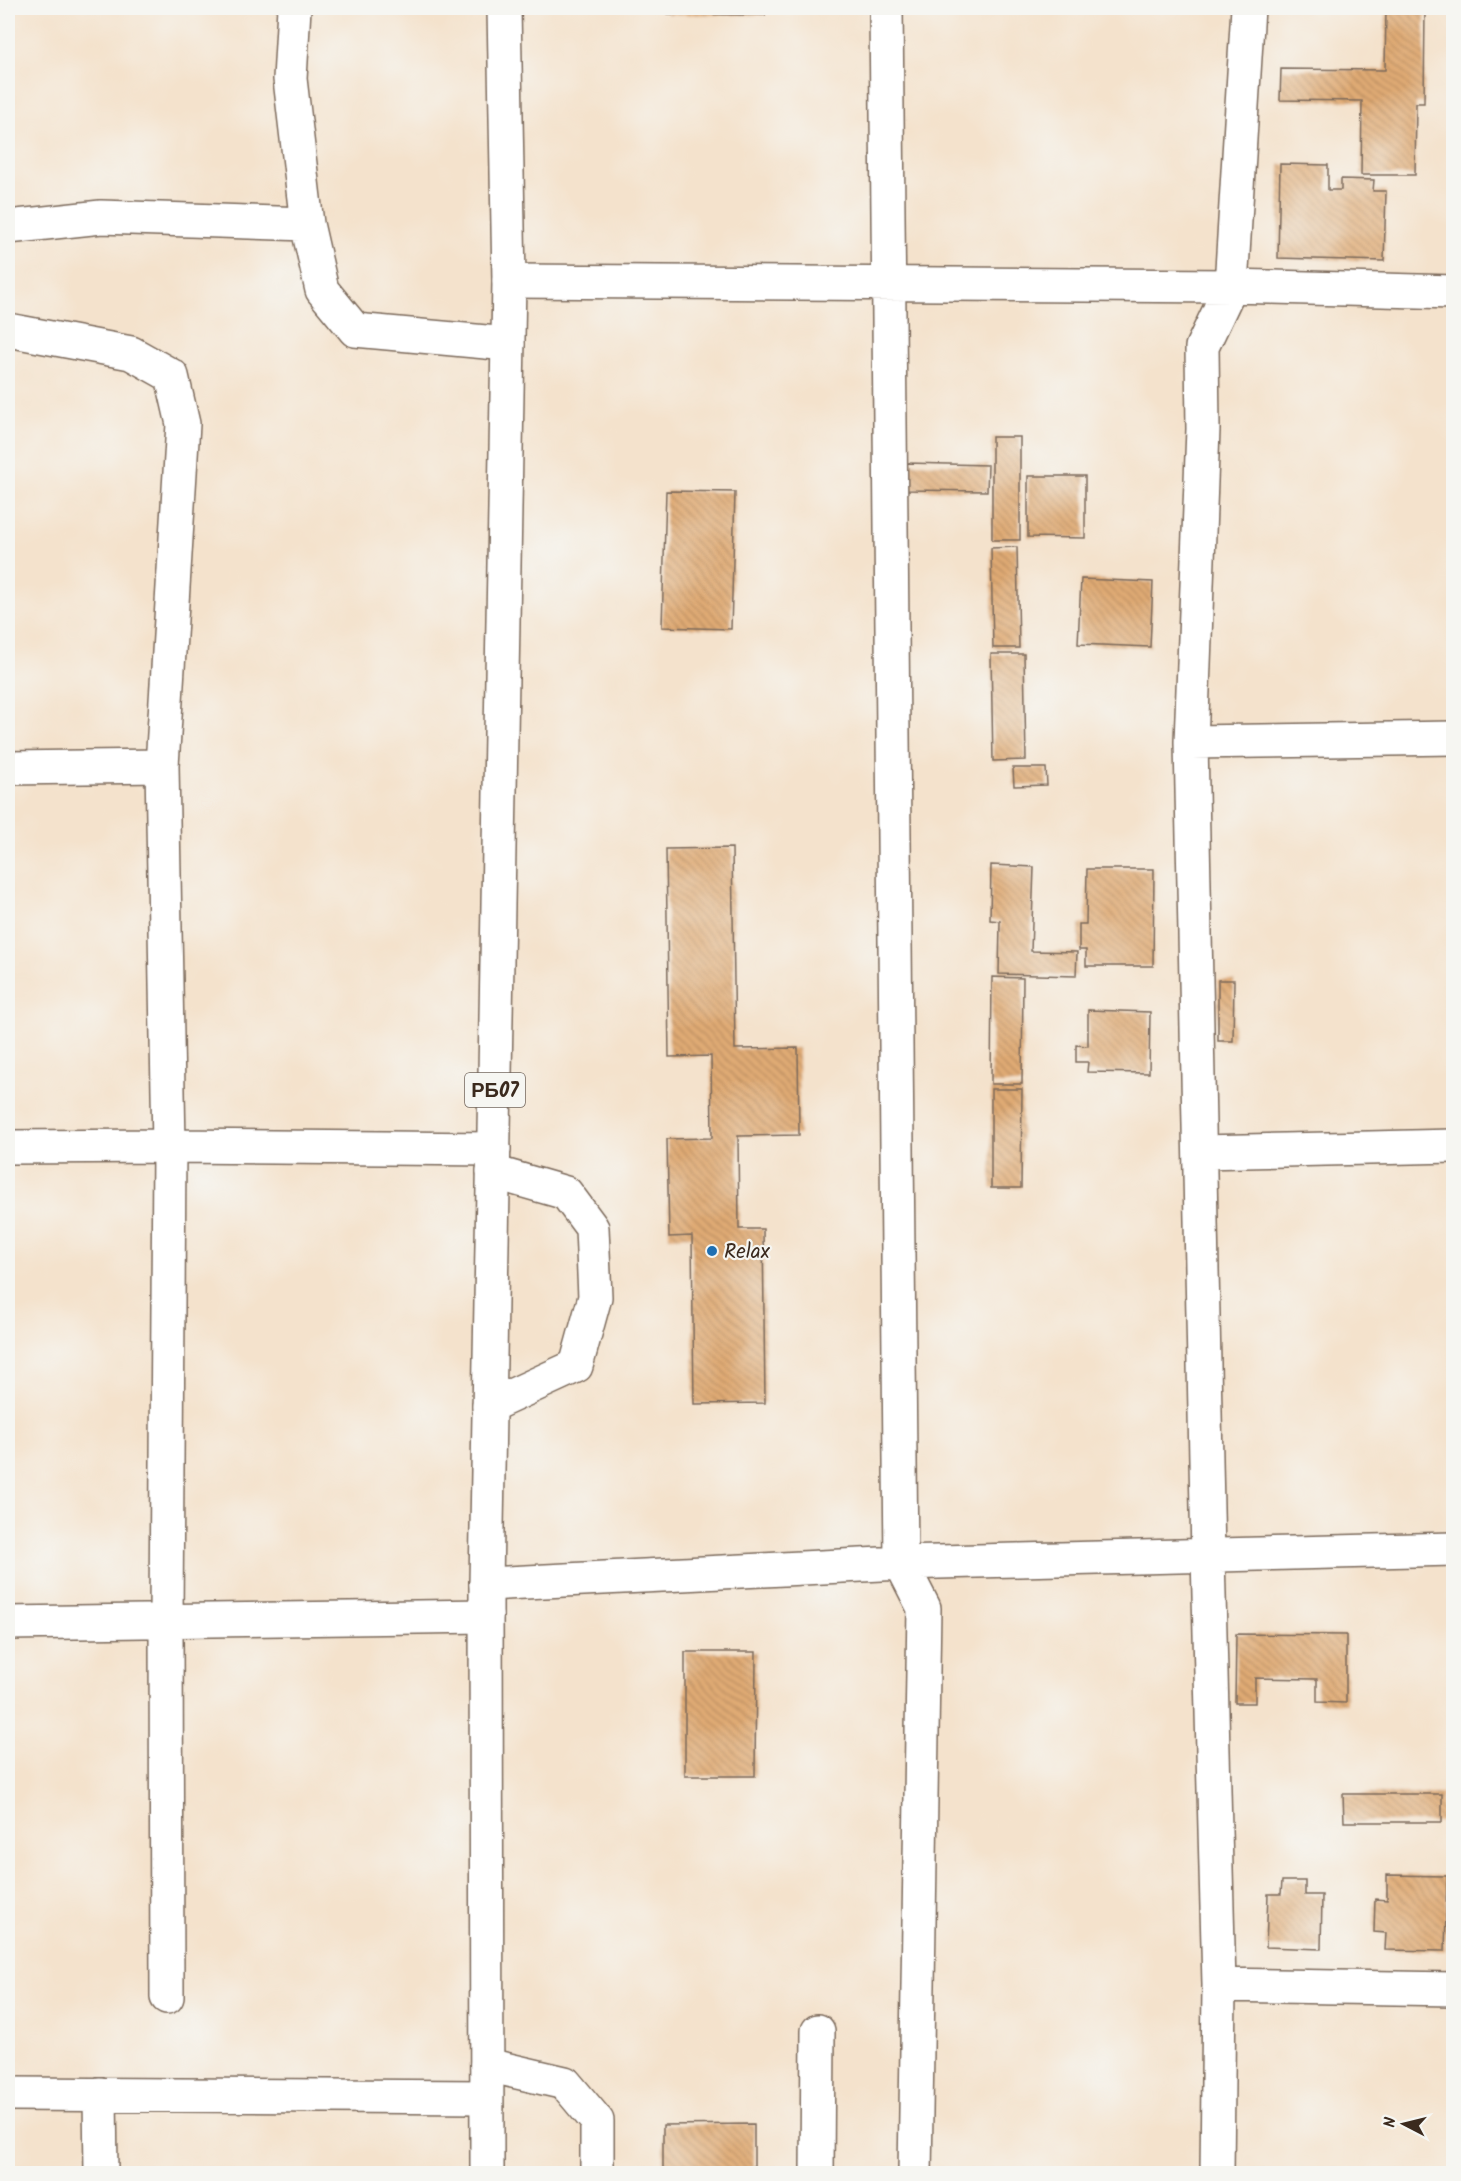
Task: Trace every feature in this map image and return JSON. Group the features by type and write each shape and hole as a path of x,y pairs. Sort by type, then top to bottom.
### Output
{"main road":[{"path":"294,8 290,79 307,224 322,290 355,330 508,344"},
{"name":"РБ07","path":"487,2174 486,1584 509,281 504,8"},
{"path":"886,8 901,1563 924,1608 915,2174"},
{"path":"1217,2174 1219,1985 1191,742 1203,429 1202,346 1231,286 1248,8"},
{"path":"8,227 101,218 307,224"},
{"path":"509,281 1231,286 1454,292"},
{"path":"8,330 131,352 172,376 183,424 162,766 169,1146 166,1621 167,1997"},
{"path":"1191,742 1454,738"},
{"path":"8,768 162,766"},
{"path":"8,1147 169,1146 494,1161 566,1193 592,1228 595,1297 576,1366 489,1406"},
{"path":"1200,1152 1454,1146"},
{"path":"486,1584 901,1563 1454,1549"},
{"path":"8,1623 486,1616"},
{"path":"1219,1985 1454,1989"},
{"path":"817,2174 818,2031"},
{"path":"487,2065 565,2083 597,2121 597,2174"},
{"path":"8,2094 486,2097"},
{"path":"100,2094 101,2174"}],"building":[{"path":"667,8 766,8 765,15 667,14"},
{"path":"1386,8 1425,9 1424,103 1416,103 1415,175 1361,175 1362,101 1280,100 1281,69 1385,70"},
{"path":"1280,164 1328,165 1328,190 1341,190 1341,179 1374,180 1373,191 1386,191 1384,261 1278,258"},
{"path":"992,437 1020,437 1020,540 992,540"},
{"path":"907,463 988,465 987,491 907,490"},
{"path":"1028,476 1085,476 1085,538 1028,537"},
{"path":"666,491 735,492 731,629 662,627"},
{"path":"1017,547 1019,648 993,648 991,548"},
{"path":"1081,579 1153,582 1150,647 1078,644"},
{"path":"991,654 1024,654 1026,760 993,761"},
{"path":"1013,768 1046,768 1047,785 1014,786"},
{"path":"732,848 735,1049 798,1048 799,1135 738,1136 739,1229 763,1229 765,1403 694,1404 692,1236 669,1237 667,1139 712,1138 711,1056 669,1057 666,849"},
{"path":"991,865 1034,867 1031,951 1077,952 1076,976 999,974 1000,921 990,920"},
{"path":"1087,869 1154,869 1153,966 1086,966 1086,950 1079,950 1079,924 1086,924"},
{"path":"992,977 1023,978 1022,1084 991,1084"},
{"path":"1218,980 1234,980 1233,1041 1218,1041"},
{"path":"1088,1010 1150,1012 1149,1073 1087,1072 1088,1062 1076,1062 1076,1045 1088,1046"},
{"path":"991,1089 1022,1089 1021,1188 991,1188"},
{"path":"1236,1634 1346,1635 1346,1703 1317,1702 1317,1679 1255,1678 1255,1703 1235,1703"},
{"path":"685,1652 756,1652 755,1776 685,1776"},
{"path":"1343,1794 1442,1794 1442,1822 1344,1822"},
{"path":"1451,1797 1454,1797 1454,1884 1450,1884"},
{"path":"1387,1875 1447,1876 1445,1951 1385,1950 1386,1933 1374,1932 1375,1899 1387,1900"},
{"path":"1282,1881 1305,1881 1305,1895 1322,1895 1321,1949 1266,1947 1268,1894 1281,1894"},
{"path":"754,2124 754,2174 663,2174 663,2125"}],"place":[{"name":"Relax","path":"712,1251"}]}
